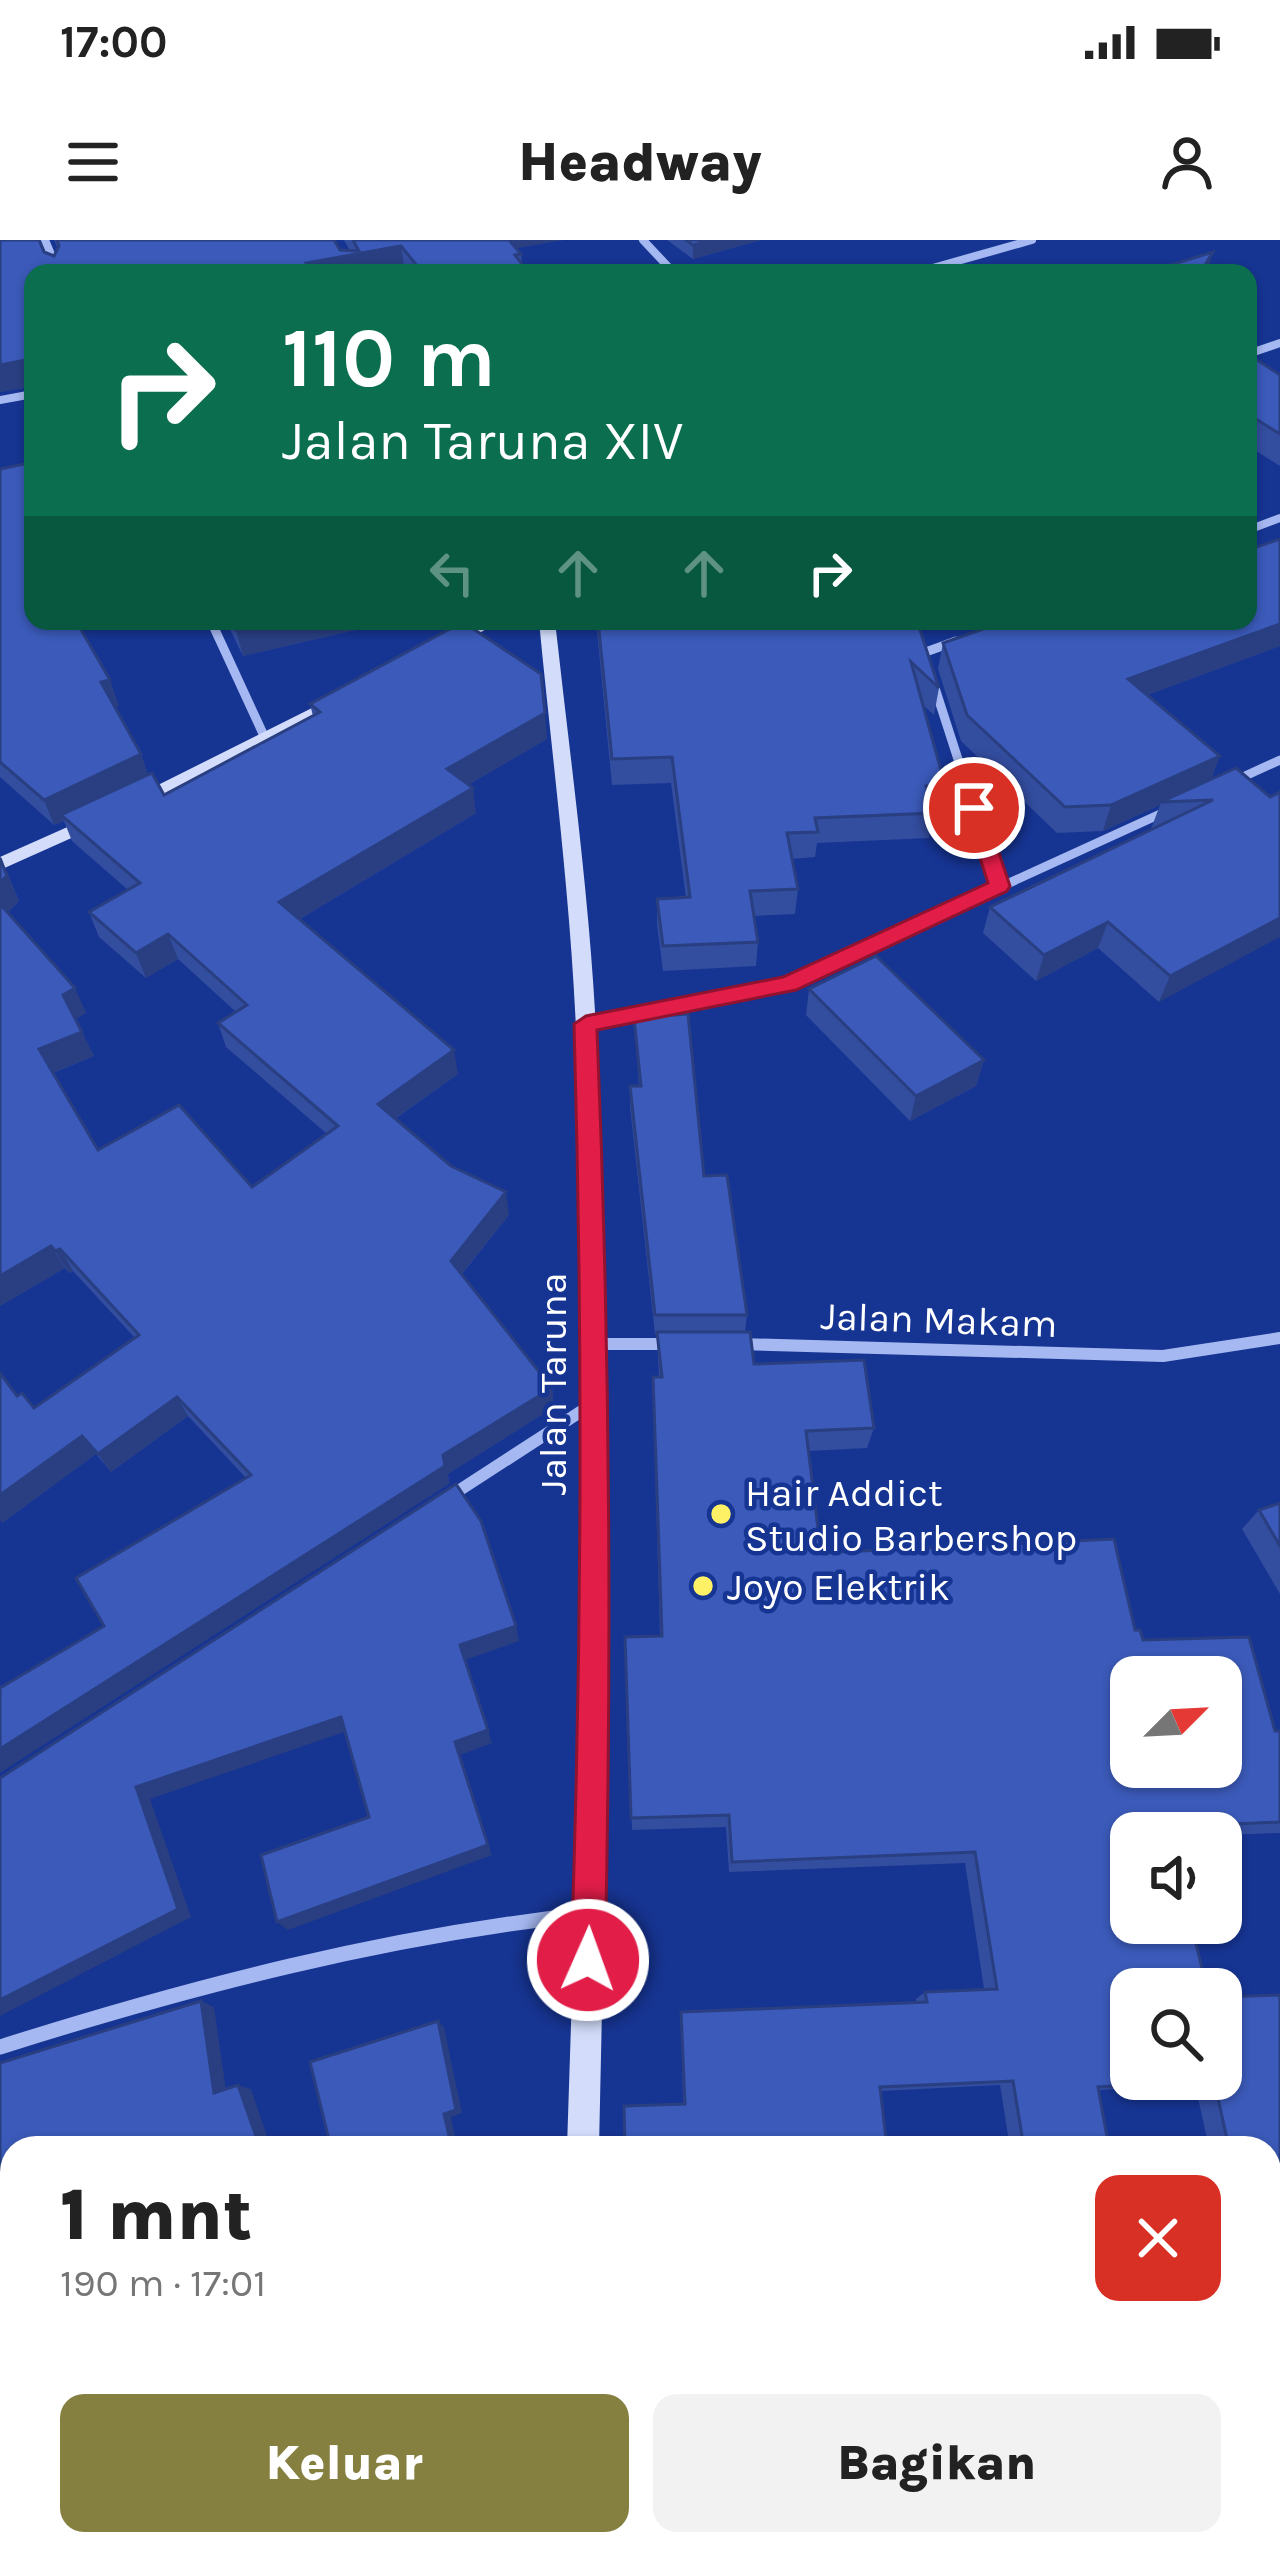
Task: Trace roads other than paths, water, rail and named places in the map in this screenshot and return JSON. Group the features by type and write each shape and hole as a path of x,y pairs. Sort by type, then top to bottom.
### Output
{"street":[{"path":"644,240 666,264"},
{"path":"947,264 1032,240"},
{"path":"215,630 265,738"},
{"path":"430,653 475,630"},
{"name":"Jalan Taruna","path":"548,630 586,1024 595,1344 596,1687 583,2136"},
{"path":"918,637 1000,886"},
{"path":"923,653 966,637"},
{"path":"0,864 368,685"},
{"path":"1215,789 1280,760"},
{"path":"586,1024 788,984 1172,808"},
{"name":"Jalan Makam","path":"727,1344 1163,1356 1280,1338"},
{"path":"595,1344 683,1344"},
{"path":"435,1505 594,1403"},
{"path":"0,2047 146,2000 342,1951 499,1922 589,1914"}],"place":[{"name":"Hair Addict Studio Barbershop","path":"721,1514"},
{"name":"Joyo Elektrik","path":"703,1586"}]}
